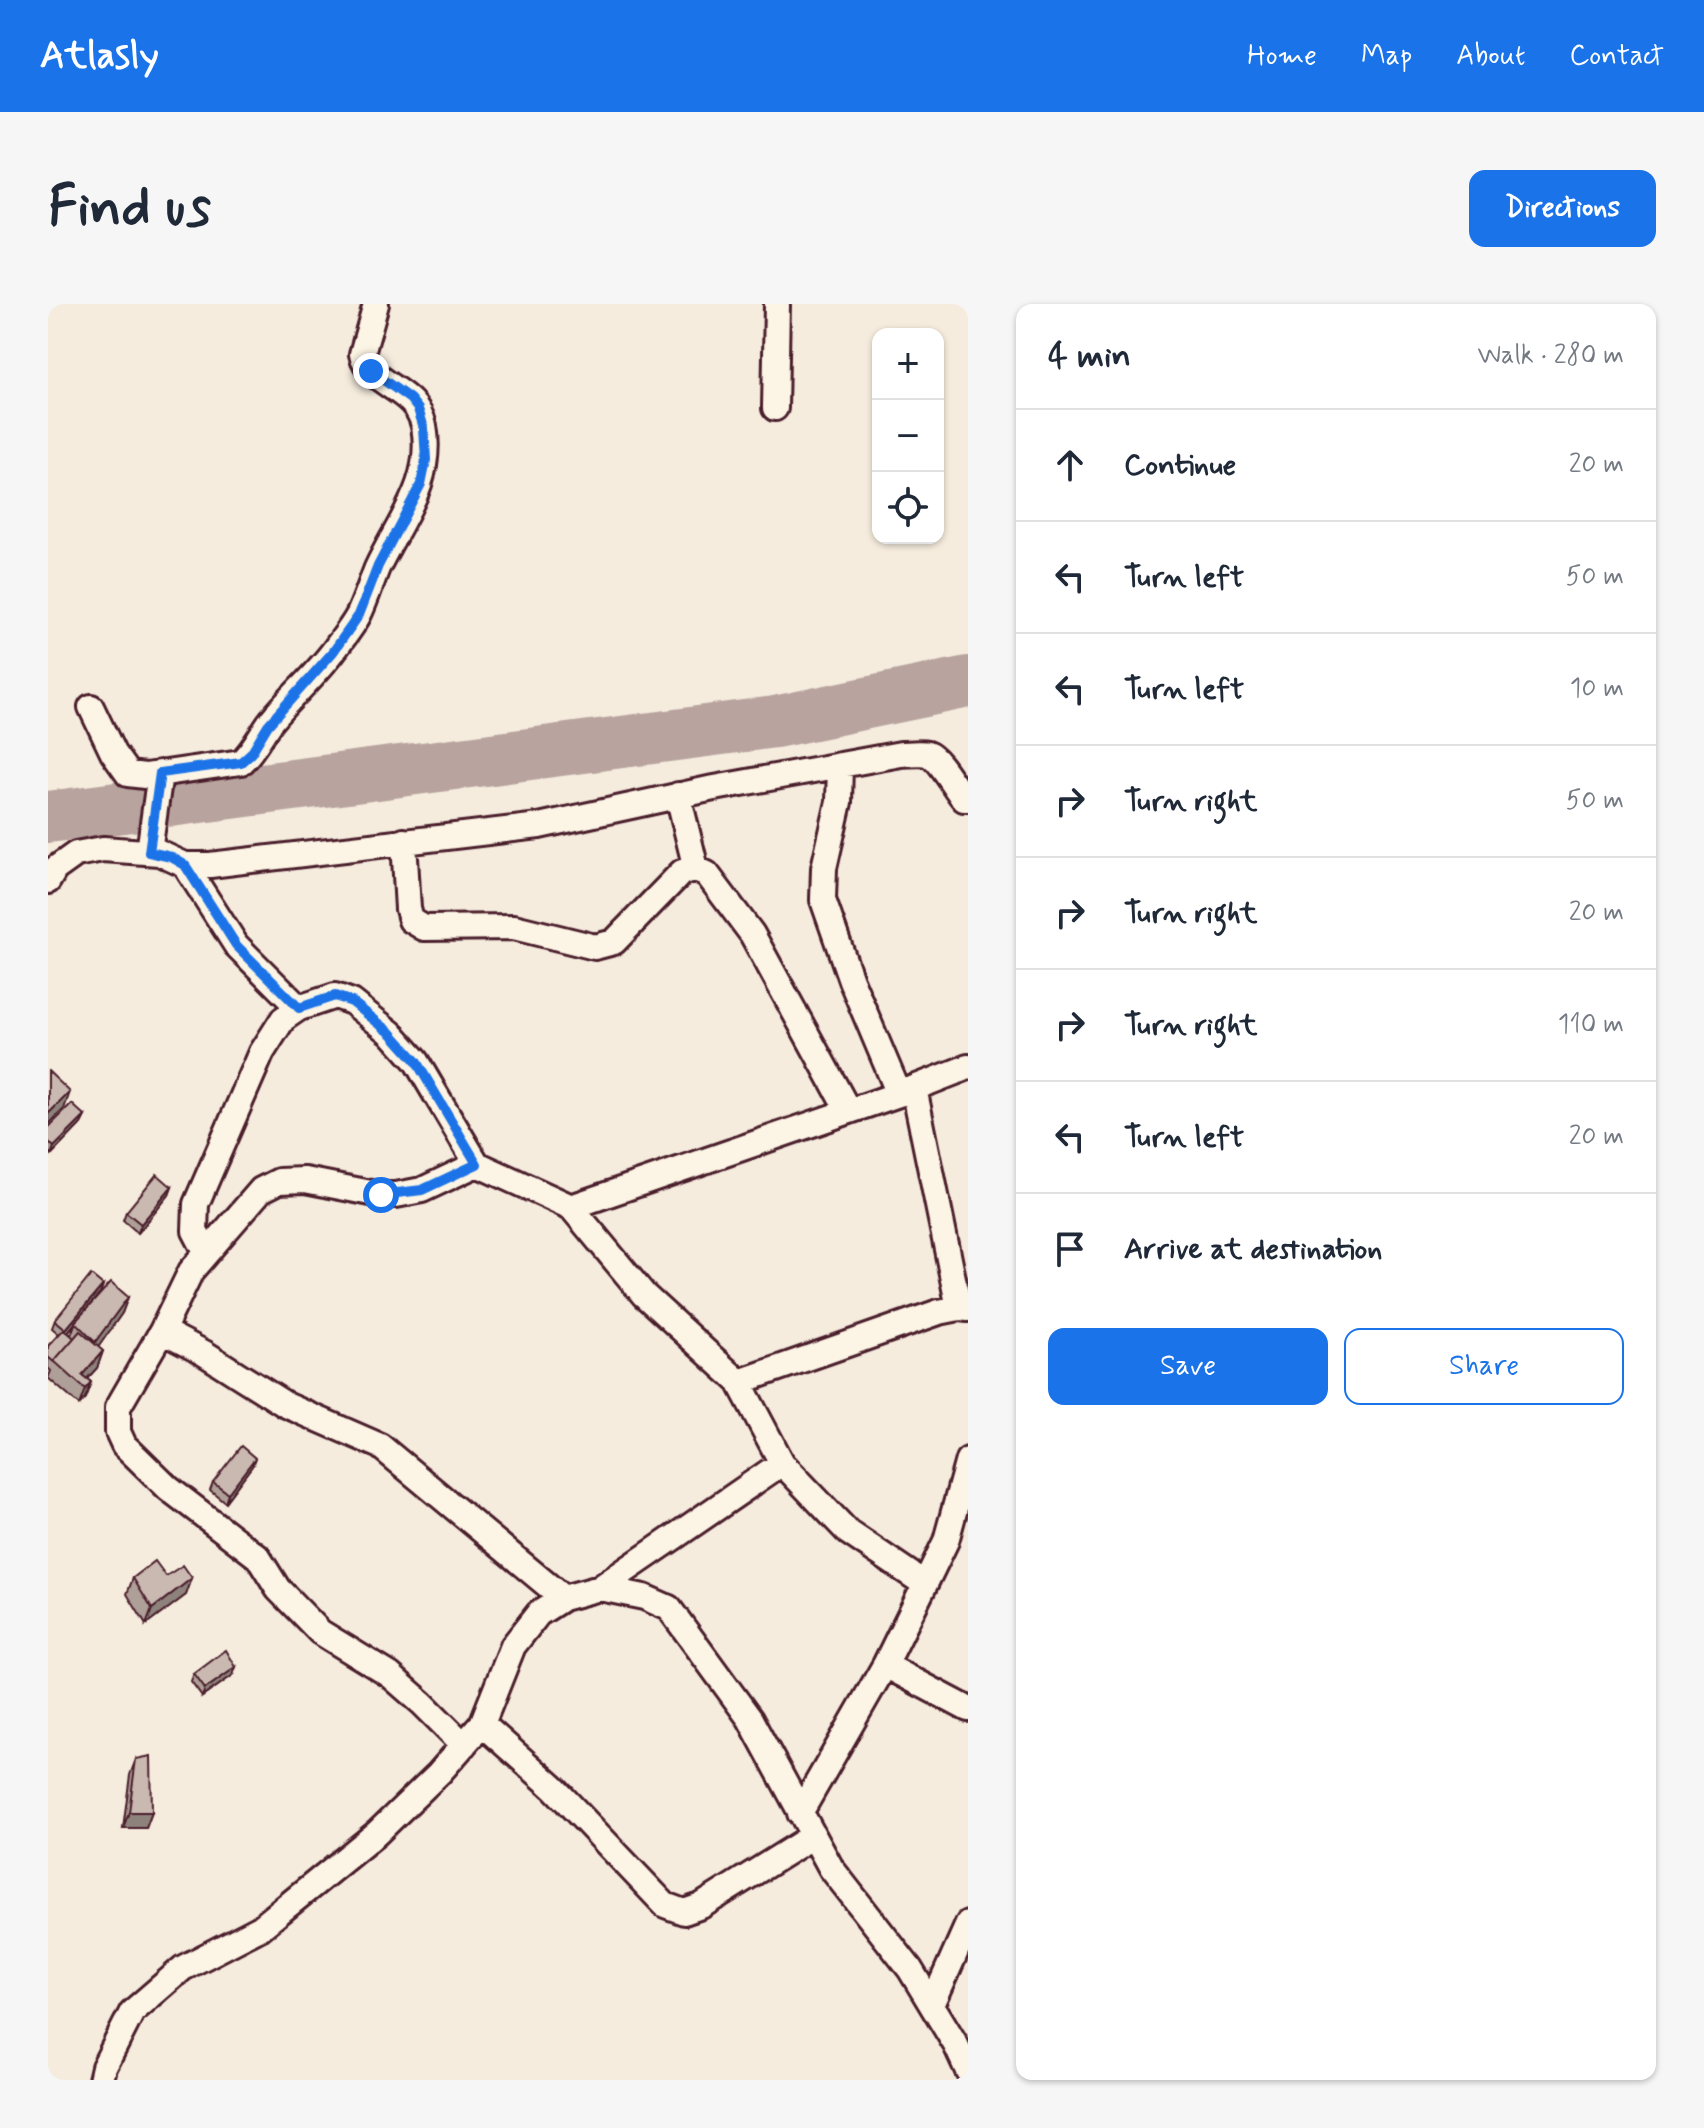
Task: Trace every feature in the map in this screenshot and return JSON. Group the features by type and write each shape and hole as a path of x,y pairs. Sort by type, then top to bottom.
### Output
{"street":[{"path":"91,707 123,770 128,774 159,776 241,762 251,753 268,725 333,652 359,615 378,566 421,484 426,460 424,428 418,409 410,399 371,371 364,361 362,354 376,304"},
{"path":"772,308 775,408"},
{"path":"185,865 210,865 539,826 678,795 901,754 927,754 936,759 954,787 964,799 968,799"},
{"path":"739,1382 939,1312 963,1308 906,1091 851,980 823,900 824,868 839,802 840,765"},
{"path":"149,850 159,776"},
{"path":"678,795 696,869"},
{"path":"404,841 408,909 411,920 424,928 514,927 595,947 614,942 682,872 696,869 707,874 752,934 848,1110"},
{"path":"48,881 55,869 76,854 103,849 149,850 171,857 185,865 236,945 299,1008"},
{"path":"206,1252 195,1231 196,1204 262,1052 283,1019 299,1008 335,996 352,1002 391,1033 416,1061 477,1164 571,1207 644,1295 739,1382 782,1463 848,1532 925,1584"},
{"path":"571,1207 968,1067"},
{"path":"464,1745 390,1675 320,1632 278,1589 258,1557 168,1488 124,1445 118,1432 118,1407 162,1331 191,1271 261,1190 279,1181 305,1180 381,1195 396,1195 422,1190 477,1164"},
{"path":"162,1331 204,1353 286,1405 380,1446 563,1598"},
{"path":"800,1813 885,1665 946,1541 968,1460"},
{"path":"101,2080 104,2067 132,2012 183,1968 260,1928 377,1833 464,1745 482,1724 513,1646 538,1614 563,1598 600,1588 782,1463"},
{"path":"600,1588 644,1597 669,1608 750,1719 831,1868 910,1969 956,2045 968,2071"},
{"path":"885,1665 968,1709"},
{"path":"482,1724 554,1788 665,1905 684,1912 701,1906 813,1836"},
{"path":"932,2005 968,1924"}],"building":[{"path":"48,1071 70,1092 48,1114"},
{"path":"72,1104 85,1116 54,1147 48,1141 48,1128"},
{"path":"157,1174 172,1187 141,1224 126,1212"},
{"path":"91,1275 103,1285 66,1329 55,1320"},
{"path":"111,1282 128,1297 95,1342 75,1322"},
{"path":"64,1329 74,1338 55,1363 48,1357 48,1346"},
{"path":"80,1331 103,1351 82,1375 91,1382 85,1389 54,1361"},
{"path":"241,1446 255,1458 228,1493 213,1482"},
{"path":"155,1561 166,1576 183,1565 192,1578 152,1609 133,1578"},
{"path":"226,1650 236,1667 205,1689 194,1674"},
{"path":"151,1756 152,1812 129,1812 136,1759"}],"waterway":[{"path":"48,817 775,722 968,682"}],"route":[{"path":"371,371 410,399 422,419 426,460 421,484 411,507 378,566 359,615 333,652 268,725 251,753 241,762 160,773 149,852 171,857 185,865 236,945 299,1008 335,996 352,1002 391,1033 416,1061 477,1164 422,1190 381,1195"}]}
